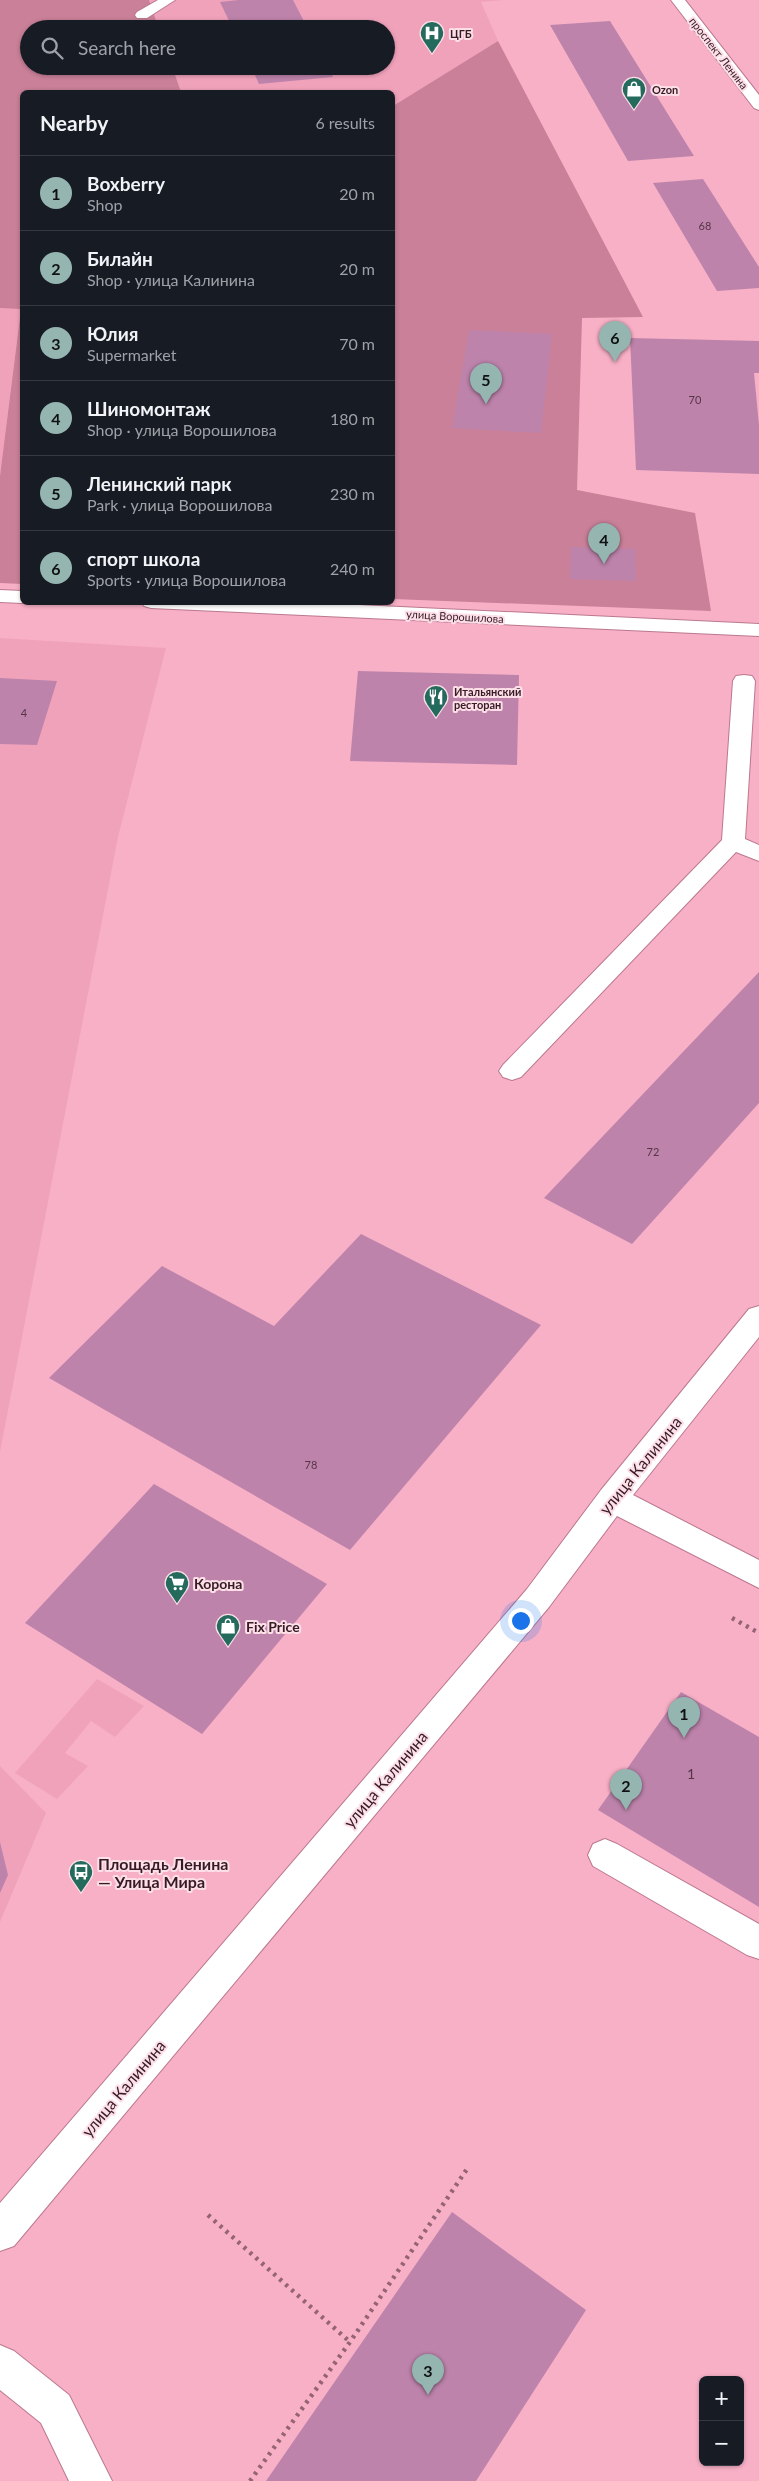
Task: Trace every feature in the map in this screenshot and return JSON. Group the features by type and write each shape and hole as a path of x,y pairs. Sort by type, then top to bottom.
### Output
{"main road":[{"path":"142,15 168,0"},
{"name":"проспект Ленина","path":"678,0 759,105"},
{"path":"0,596 20,597"},
{"name":"улица Ворошилова","path":"216,605 759,630"},
{"path":"512,1071 733,842 744,681"},
{"path":"733,842 759,854"},
{"name":"улица Калинина","path":"0,2232 538,1598 612,1499 759,1317"},
{"path":"612,1499 759,1575"},
{"path":"605,1855 759,1943"},
{"path":"0,2365 55,2409 91,2481"}],"path":[{"path":"732,1618 759,1633"},
{"path":"250,2481 350,2342 467,2169"},
{"path":"208,2215 350,2342"}],"shaded area":[{"path":"0,0 149,0 156,20 20,20 20,75 175,75 180,90 20,90 20,309 0,308"},
{"name":"ЦГБ","path":"149,0 503,0 481,2 498,41 395,105 395,90 180,90 175,75 395,75 395,20 156,20"},
{"path":"498,41 643,317 582,318 577,490 695,513 711,611 395,599 395,105"},
{"path":"0,308 20,308 20,316 0,476"},
{"path":"20,317 20,584 0,583 0,476"},
{"path":"0,638 166,648 118,837 0,1452"},
{"path":"97,1679 144,1706 115,1737 91,1721 65,1753 88,1766 57,1799 15,1773"},
{"path":"0,1766 46,1813 0,1922"}],"building":[{"path":"238,0 293,0 303,20 229,20 220,2"},
{"path":"610,21 694,156 628,161 550,25"},
{"path":"255,75 332,75 333,77 259,84"},
{"path":"703,179 759,267 759,288 717,291 653,183"},
{"path":"469,330 552,334 541,433 452,428"},
{"path":"630,338 759,341 759,373 754,373 759,425 759,474 636,470"},
{"path":"571,547 635,549 636,581 570,579"},
{"name":"Итальянский ресторан","path":"358,671 519,675 517,765 350,761"},
{"path":"0,678 57,681 37,745 0,744"},
{"path":"759,972 759,1103 632,1244 544,1198"},
{"path":"361,1234 541,1325 350,1550 49,1378 162,1266 274,1326"},
{"name":"Корона","path":"154,1484 327,1584 202,1734 25,1623"},
{"path":"681,1692 759,1737 759,1907 598,1810"},
{"path":"0,1842 8,1875 0,1893"},
{"path":"452,2212 586,2310 476,2481 266,2481"}],"place":[{"name":"ЦГБ","path":"432,54"},
{"name":"Ozon","path":"634,110"},
{"name":"спорт школа","path":"615,362"},
{"name":"Ленинский парк","path":"486,404"},
{"name":"Шиномонтаж","path":"604,564"},
{"name":"Итальянский ресторан","path":"436,718"},
{"name":"Корона","path":"177,1604"},
{"name":"Fix Price","path":"228,1647"},
{"name":"Boxberry","path":"684,1738"},
{"name":"Билайн","path":"626,1810"},
{"name":"Площадь Ленина — Улица Мира","path":"81,1893"},
{"name":"Юлия","path":"428,2395"}]}
